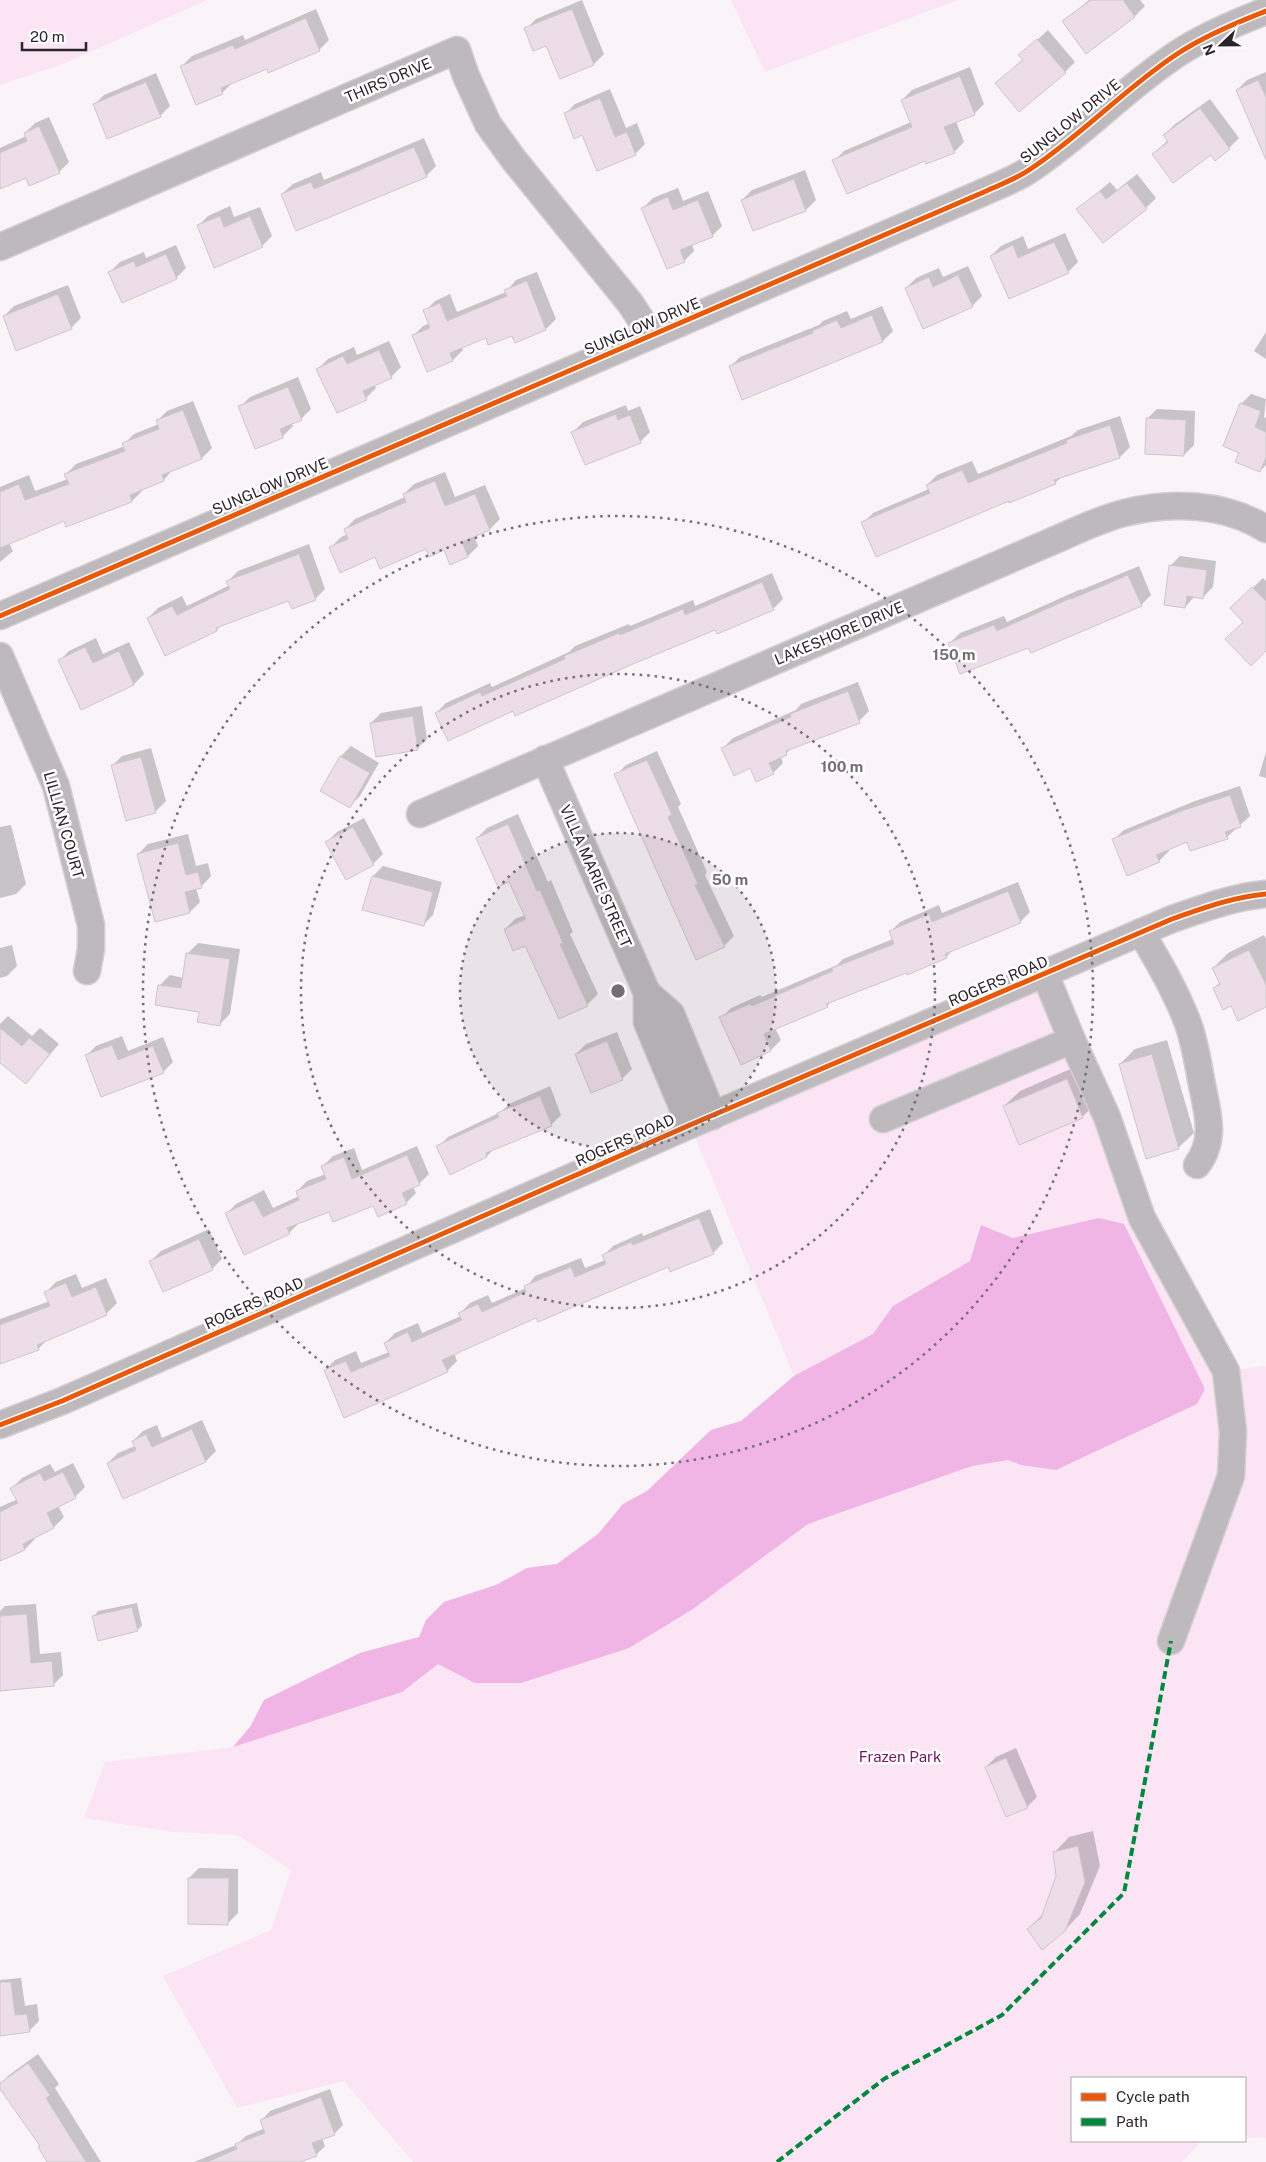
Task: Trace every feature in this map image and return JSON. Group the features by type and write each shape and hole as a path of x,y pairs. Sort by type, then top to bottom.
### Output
{"street":[{"name":"SUNGLOW DRIVE","path":"0,616 984,192 1028,171 1177,54 1230,25 1266,11"},
{"name":"THIRS DRIVE","path":"0,247 457,50 466,76 488,124 514,160 630,303 651,335"},
{"name":"LAKESHORE DRIVE","path":"420,814 1041,546 1123,513 1167,507 1215,509 1236,514 1266,529"},
{"name":"LILLIAN COURT","path":"0,656 56,786 91,925 91,949 87,971"},
{"name":"VILLA MARIE STREET","path":"545,760 647,993 647,1022 702,1121"},
{"name":"ROGERS ROAD","path":"0,1426 62,1401 702,1121 1141,932 1217,902 1244,896 1266,894"},
{"path":"1141,932 1176,997 1194,1042 1208,1112 1210,1140 1204,1155 1197,1165"},
{"path":"1045,974 1072,1040 1107,1116 1142,1218 1226,1371 1233,1432 1231,1476 1171,1641"},
{"path":"883,1119 1072,1040"}],"green space":[{"path":"0,0 207,0 63,64 0,85"},
{"path":"731,0 958,0 765,72"},
{"name":"Frazen Park","path":"1045,974 1225,1371 1266,1366 1266,2138 1246,2137 1246,2077 1071,2077 1071,2142 1200,2142 1182,2162 413,2162 344,2081 237,2108 163,1976 271,1930 291,1870 238,1835 173,1832 84,1818 105,1762 233,1747 250,1727 264,1700 360,1653 419,1637 426,1620 444,1602 496,1585 527,1568 557,1564 598,1534 623,1504 647,1491 711,1430 741,1421 794,1376 690,1125"}],"shaded area":[{"path":"1099,1218 1124,1224 1205,1389 1197,1404 1056,1470 1021,1465 1008,1460 972,1466 808,1524 693,1609 629,1648 521,1683 475,1683 438,1664 402,1692 233,1747 250,1727 264,1700 360,1653 419,1637 426,1620 444,1602 496,1585 527,1568 557,1564 598,1534 623,1504 647,1491 711,1430 741,1421 794,1376 873,1334 893,1306 970,1261 981,1225 1013,1238"}],"building":[{"path":"1091,0 1123,0 1135,17 1086,54 1062,21"},
{"path":"572,9 594,65 560,79 546,46 533,51 524,28"},
{"path":"306,18 320,51 268,73 267,69 221,88 223,94 196,105 180,66 233,45 235,49"},
{"path":"1037,39 1066,73 1019,112 995,83 1023,60 1018,55"},
{"path":"960,76 975,115 944,127 955,153 926,164 925,161 847,194 832,160 912,127 901,100"},
{"path":"1258,80 1266,97 1266,160 1236,90"},
{"path":"146,82 161,117 107,139 93,104"},
{"path":"600,98 615,137 627,132 636,155 597,171 582,135 574,139 564,113"},
{"path":"1200,108 1230,149 1215,161 1211,155 1173,183 1152,154 1168,142 1163,135"},
{"path":"39,126 60,173 29,186 26,178 0,189 0,153 27,141 24,133"},
{"path":"414,147 427,177 296,231 281,194 311,182 314,189"},
{"path":"794,179 806,211 753,231 741,200"},
{"path":"1127,183 1147,209 1103,243 1076,209 1100,191 1106,199"},
{"path":"668,197 673,210 698,200 713,237 680,250 685,262 667,269 641,208"},
{"path":"220,216 224,227 250,216 263,247 214,268 197,225"},
{"path":"1054,242 1069,273 1009,299 990,256 1013,245 1018,258"},
{"path":"166,254 177,279 122,303 108,272 134,261 136,267"},
{"path":"958,275 973,307 923,329 905,288 929,277 933,287"},
{"path":"527,281 546,330 515,343 512,336 488,345 486,338 450,353 453,361 427,372 412,335 430,328 423,310 440,303 447,321 507,296 504,290"},
{"path":"58,294 72,329 16,351 3,316"},
{"path":"872,315 883,342 742,400 729,366 813,333 812,331 837,320 841,328"},
{"path":"379,350 392,378 363,391 367,400 337,413 316,369 343,356 347,364"},
{"path":"288,387 302,420 280,429 283,438 255,449 238,406"},
{"path":"1240,403 1261,411 1255,427 1266,432 1266,457 1260,472 1235,462 1239,453 1223,446"},
{"path":"183,410 202,459 162,475 164,481 130,495 132,502 66,527 64,521 0,548 0,492 19,484 25,500 69,484 64,474 125,451 122,443 159,429 156,420"},
{"path":"616,414 618,420 630,415 641,443 585,465 571,432"},
{"path":"1146,418 1186,420 1184,456 1145,454"},
{"path":"1110,425 1120,458 1054,480 1056,484 1009,503 1009,501 876,557 861,522 930,493 926,485 962,470 968,483 1067,443 1066,440"},
{"path":"435,481 445,506 475,494 490,530 462,542 468,557 450,565 444,550 429,557 426,549 380,569 375,557 340,573 329,547 348,539 344,529 406,502 403,494"},
{"path":"299,554 316,600 292,609 288,601 216,628 217,631 165,656 147,618 172,606 177,615 230,589 226,581"},
{"path":"1169,565 1207,570 1203,599 1187,596 1185,608 1164,605"},
{"path":"1128,575 1142,606 1031,653 1028,648 960,674 948,643 994,625 997,631"},
{"path":"762,582 774,610 717,634 715,630 515,716 513,711 448,741 435,713 480,692 482,696 565,659 564,656 619,633 620,635 683,609 685,615"},
{"path":"1252,587 1266,601 1266,651 1251,666 1225,639 1243,622 1230,608"},
{"path":"85,647 93,663 119,651 134,685 81,710 58,660"},
{"path":"848,691 860,723 786,751 787,755 769,763 774,774 756,782 750,768 734,776 721,748 791,717 790,714"},
{"path":"413,716 418,750 376,757 370,723"},
{"path":"340,756 370,773 350,808 320,791"},
{"path":"141,757 156,813 126,821 111,765"},
{"path":"647,760 672,815 668,817 698,884 695,885 725,947 696,960 614,774"},
{"path":"1230,795 1241,827 1225,832 1228,839 1190,851 1187,842 1156,855 1160,862 1127,876 1112,839 1184,810"},
{"path":"508,824 537,891 540,890 563,943 560,944 588,1006 559,1019 525,946 513,951 504,929 526,919 509,882 498,887 476,838"},
{"path":"353,827 374,865 346,880 325,842"},
{"path":"178,843 186,875 198,872 202,888 185,892 190,913 155,922 137,854"},
{"path":"372,876 433,892 424,926 362,910"},
{"path":"1008,891 1021,923 945,954 947,958 907,975 906,973 826,1004 828,1007 764,1034 771,1051 741,1065 719,1017 750,1004 752,1006 833,971 832,968 894,944 889,931 929,914 932,922"},
{"path":"1249,950 1266,985 1266,1007 1238,1021 1231,1006 1223,1010 1213,988 1220,984 1212,968"},
{"path":"186,953 230,959 220,1026 197,1022 199,1012 155,1005 158,985 181,988"},
{"path":"0,1028 22,1046 29,1038 50,1054 26,1084 0,1063"},
{"path":"607,1041 623,1080 591,1093 575,1054"},
{"path":"112,1045 118,1060 153,1046 164,1073 101,1097 85,1055"},
{"path":"1152,1054 1179,1149 1146,1159 1119,1064"},
{"path":"1067,1079 1083,1118 1019,1145 1003,1106"},
{"path":"540,1096 552,1126 486,1153 487,1157 450,1175 436,1146 499,1117 497,1113"},
{"path":"407,1155 420,1185 402,1193 407,1204 378,1217 373,1206 333,1222 329,1212 287,1228 290,1234 244,1255 225,1213 254,1200 263,1217 299,1200 296,1191 326,1179 321,1166 344,1157 352,1179"},
{"path":"699,1218 714,1254 670,1272 668,1267 538,1322 536,1318 442,1360 448,1372 344,1418 324,1370 346,1361 351,1372 390,1356 384,1343 408,1332 412,1342 462,1320 458,1313 478,1304 482,1312 526,1292 524,1286 571,1267 575,1277 606,1264 602,1255 631,1242 633,1245"},
{"path":"199,1239 213,1270 163,1292 149,1261"},
{"path":"66,1283 72,1297 96,1287 107,1315 37,1345 39,1350 0,1364 0,1325 50,1306 44,1292"},
{"path":"192,1429 206,1462 123,1499 107,1463 136,1450 132,1441 146,1434 152,1447"},
{"path":"63,1472 76,1498 47,1513 54,1528 23,1544 25,1550 0,1561 0,1512 18,1503 10,1488 40,1473 44,1481"},
{"path":"132,1607 138,1631 98,1641 92,1616"},
{"path":"27,1614 31,1663 52,1661 54,1686 0,1691 0,1616"},
{"path":"1006,1758 1028,1808 1006,1817 985,1767"},
{"path":"1078,1846 1085,1882 1065,1931 1042,1950 1027,1929 1041,1918 1056,1876 1053,1852"},
{"path":"188,1878 229,1878 228,1925 188,1924"},
{"path":"0,1982 11,1982 15,2015 27,2014 30,2032 0,2036"},
{"path":"28,2063 50,2095 46,2098 86,2162 47,2162 38,2147 40,2146 0,2089 0,2083"},
{"path":"321,2097 335,2135 312,2143 317,2156 300,2162 207,2162 237,2149 235,2144 265,2133 260,2120"}],"marked path":[{"path":"777,2162 884,2079 1002,2015 1124,1893 1171,1641"}],"cycle path":[{"path":"0,616 1013,179 1048,157 1139,82 1177,54 1220,30 1266,11"},
{"path":"0,1425 62,1401 690,1125 1172,919 1230,900 1266,894"}]}
